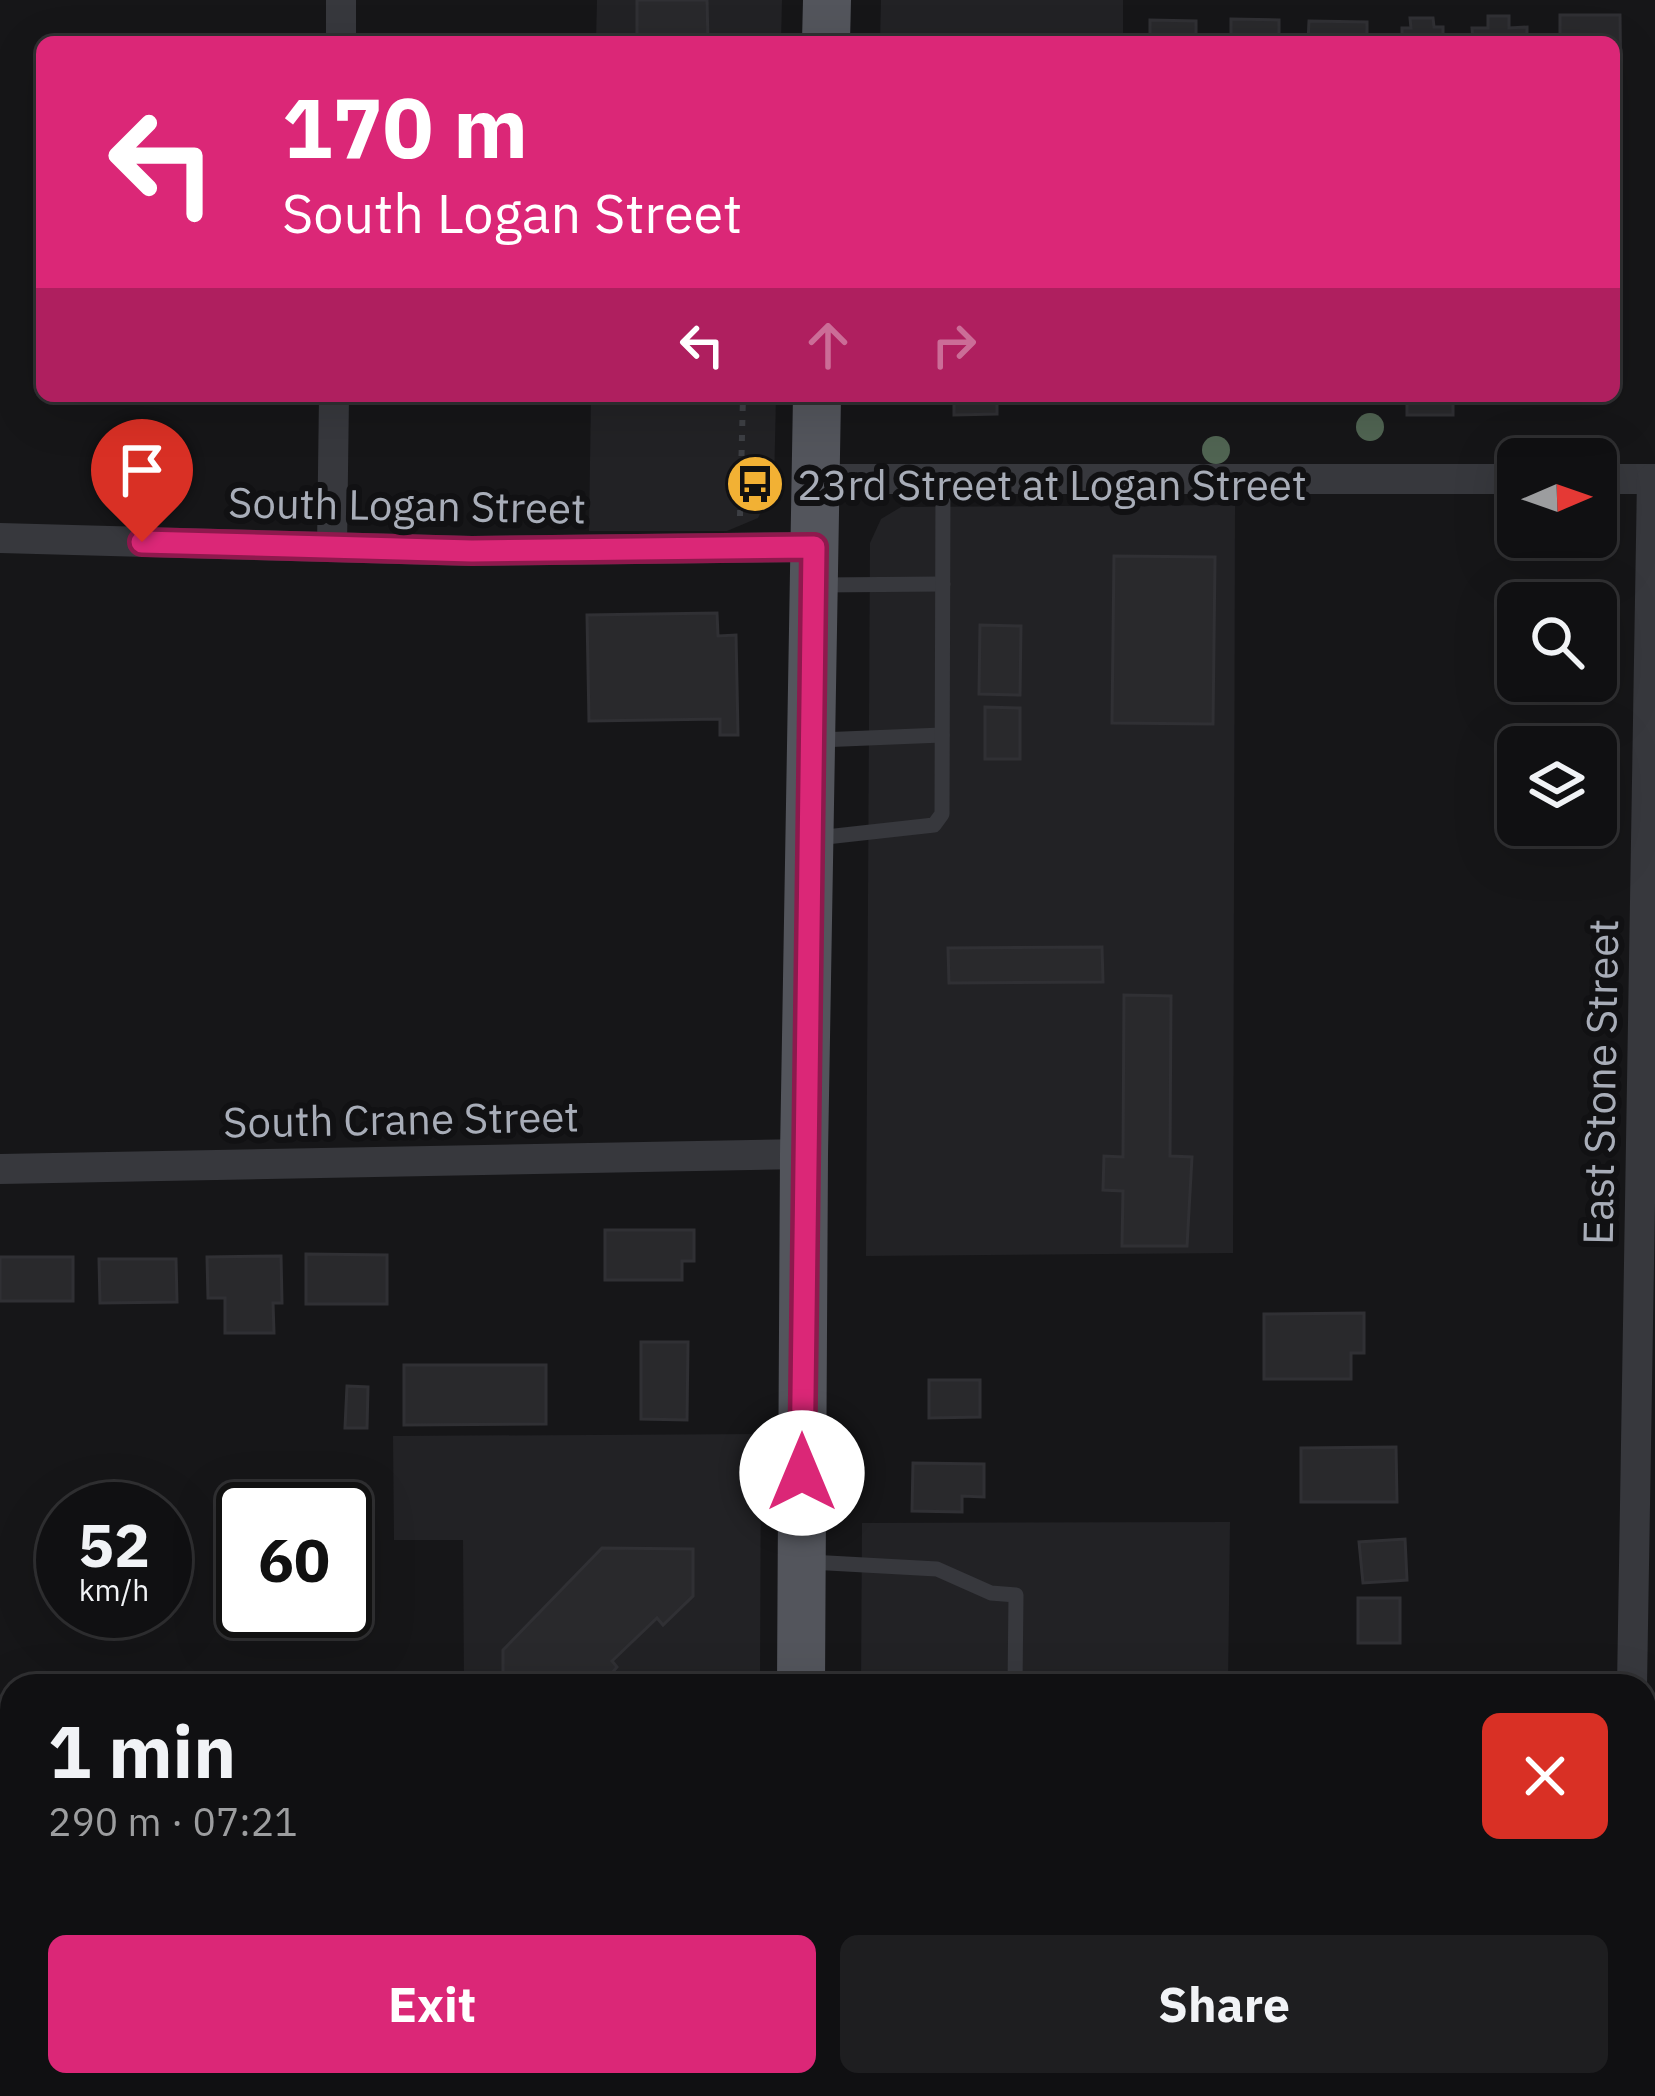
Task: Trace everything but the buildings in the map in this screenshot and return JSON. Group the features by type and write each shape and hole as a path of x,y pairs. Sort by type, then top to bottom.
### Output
{"main road":[{"path":"826,36 827,0"},
{"path":"801,1674 817,402"}],"street":[{"path":"341,0 341,36"},
{"path":"332,547 334,402"},
{"path":"814,479 1497,479"},
{"path":"1617,479 1653,479"},
{"name":"East Stone Street","path":"1632,1674 1653,479"},
{"name":"South Logan Street","path":"0,538 813,566"},
{"name":"South Crane Street","path":"0,1169 804,1154"}],"lane":[{"path":"809,839 934,825 942,814 943,480"},
{"path":"813,566 943,584"},
{"path":"811,740 942,735"},
{"path":"801,1562 937,1569 991,1593 1016,1595 1015,1674"}],"path":[{"path":"740,525 743,402"}],"shaded area":[{"path":"597,0 782,0 781,36 596,36"},
{"path":"881,0 1123,0 1123,36 880,36"},
{"path":"591,402 776,402 774,486 758,518 727,531 589,531"},
{"path":"1235,505 1233,1253 866,1256 870,543 881,519 901,507"},
{"path":"761,1434 760,1674 464,1674 463,1540 394,1540 393,1436"},
{"path":"1230,1522 1228,1674 861,1674 862,1523"}],"place":[{"name":"23rd Street at Logan Street","path":"755,484"}],"route":[{"path":"142,542 472,551 814,547 802,1473"}]}
